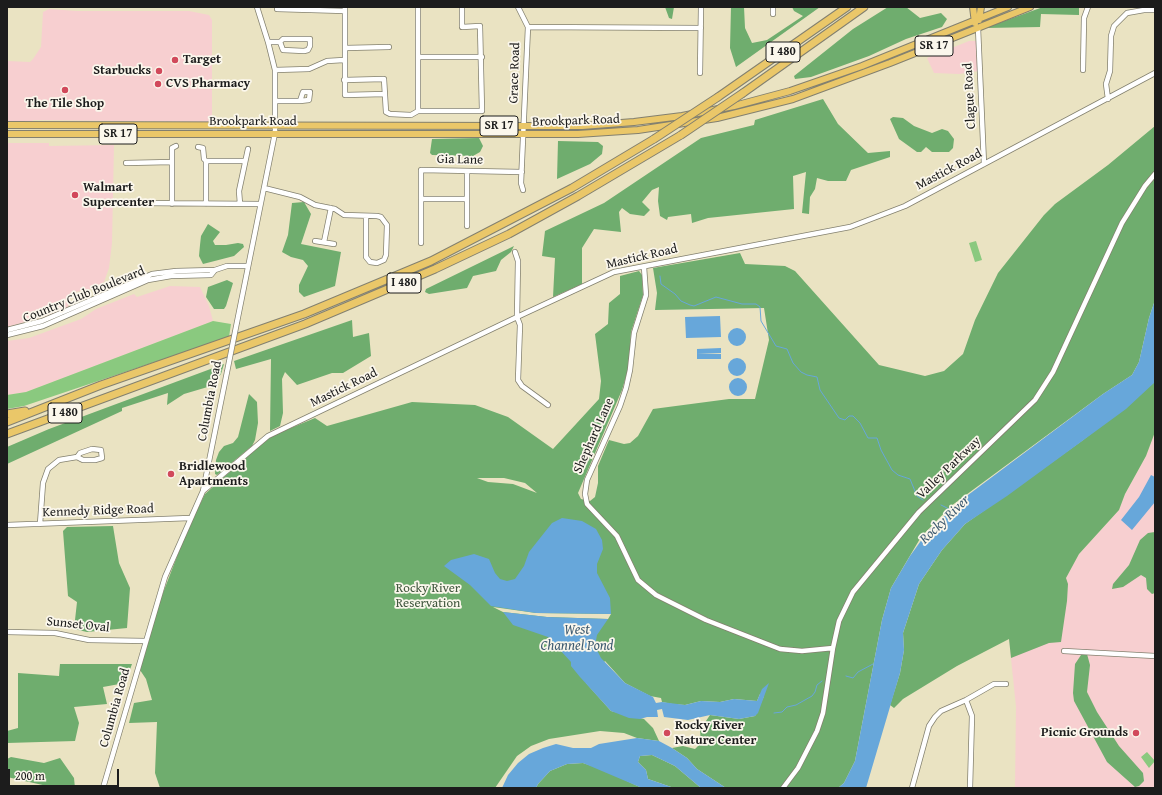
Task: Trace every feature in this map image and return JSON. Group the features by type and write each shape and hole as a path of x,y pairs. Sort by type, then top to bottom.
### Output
{"highway":[{"name":"I 480","path":"7,422 41,408 304,314 431,261 572,188 654,139 718,97 847,7"},
{"name":"I 480","path":"7,435 305,324 435,269 509,234 578,196 681,135 864,7"},
{"path":"7,414 41,408"}],"main road":[{"name":"Clague Road","path":"973,7 978,28"},
{"name":"Clague Road","path":"977,20 981,7"},
{"name":"Brookpark Road","path":"7,125 582,126 634,122 682,116 734,106 790,91 862,66 1008,7"},
{"name":"Brookpark Road","path":"7,134 578,134 638,130 738,113 793,99 826,88 1030,7"}],"street":[{"name":"Columbia Road","path":"103,788 164,577 190,518 204,491 275,133 274,70 268,42 257,7"},
{"path":"418,7 418,111"},
{"path":"344,80 384,79 386,112 390,114 412,115 418,111 482,111 482,57 480,26 462,27 462,7"},
{"name":"Grace Road","path":"518,7 528,27 522,172 523,190"},
{"path":"700,73 701,7"},
{"path":"773,7 773,14"},
{"path":"1083,70 1084,18 1088,7"},
{"path":"277,9 345,9 345,95 385,94"},
{"path":"1108,99 1106,84 1110,71 1111,36 1114,26 1127,13 1139,10 1155,10"},
{"path":"528,27 701,28"},
{"name":"Clague Road","path":"978,28 984,164"},
{"path":"268,42 280,42 283,39 310,39 310,46 308,50 283,50 280,42"},
{"path":"346,48 388,47"},
{"path":"418,57 482,57"},
{"path":"274,70 309,69 327,61 344,60"},
{"name":"Mastick Road","path":"204,491 268,436 614,272 850,227 905,206 1155,73"},
{"path":"275,101 300,101"},
{"path":"172,204 172,148 176,146"},
{"path":"198,147 203,148 204,159 206,161 206,204"},
{"path":"240,204 239,191 248,149"},
{"path":"206,161 245,161"},
{"path":"126,163 172,162"},
{"name":"Gia Lane","path":"421,243 421,170 522,172"},
{"path":"467,171 468,226"},
{"name":"Valley Parkway","path":"783,788 798,768 817,731 823,713 833,648 839,621 847,603 861,581 919,512 1014,422 1043,388 1053,372 1079,320 1122,223 1145,186 1155,174"},
{"path":"264,188 300,197 315,205 331,208 348,216 366,216 377,216 384,219 387,225 386,255 384,260 377,263 370,262 366,257 366,216"},
{"path":"421,199 467,199"},
{"path":"140,203 260,204"},
{"path":"324,242 331,208"},
{"path":"315,241 334,244"},
{"path":"514,252 518,261 517,317 520,325 518,380 522,386 548,406"},
{"name":"Country Club Boulevard","path":"7,330 42,321 152,274 176,270 215,270 231,266 248,266"},
{"name":"Shephard Lane","path":"644,267 646,295 634,333 630,370 626,388 620,406 586,480 585,494 587,504 617,536 638,580 656,595 713,623 780,649 802,651 833,648"},
{"name":"Country Club Boulevard","path":"7,335 43,326 148,280 170,276 214,274 215,270"},
{"path":"40,524 43,483 48,469 59,460 77,457 83,460 95,460 102,458 101,450 92,449 80,453 77,457"},
{"name":"Kennedy Ridge Road","path":"7,525 190,518"},
{"name":"Sunset Oval","path":"7,632 55,633 89,640 146,641"},
{"path":"1064,651 1155,656"},
{"path":"912,788 929,726 941,711 966,700 994,684 1006,684"},
{"path":"966,700 972,716 970,788"}],"shaded area":[{"path":"49,9 77,11 189,11 209,15 212,20 212,122 34,120 29,122 7,122 7,61 30,62 33,59 41,47 43,12"},
{"path":"969,41 976,41 978,71 959,74 934,73 927,58"},
{"path":"7,143 49,143 49,146 114,145 112,243 109,268 104,282 91,289 70,293 70,303 67,308 46,316 7,327"},
{"path":"170,286 200,287 209,306 213,321 26,392 7,395 7,341 29,338 81,319 96,309 134,294 137,297"},
{"path":"1155,432 1155,788 1015,788 1016,707 1009,639 1064,581 1079,554 1119,510 1125,494 1146,456"}],"green space":[{"path":"665,7 674,7 672,19 669,18"},
{"path":"731,7 744,7 745,28 752,43 767,40 803,16 794,11 792,7 820,7 736,67 730,48"},
{"path":"888,7 906,7 920,18 941,13 947,19 942,27 906,39 869,56 811,77 795,79 794,76 853,29"},
{"path":"1043,7 1079,7 1079,15 1041,14 1040,27 985,28"},
{"path":"823,99 838,124 868,153 890,151 890,157 851,170 846,181 828,181 817,178 815,189 810,197 809,214 802,213 806,172 793,176 794,209 708,218 692,223 691,214 668,217 667,220 660,216 658,201 659,187 652,190 642,202 650,210 644,216 630,214 622,208 619,212 621,232 594,229 582,248 582,284 553,297 555,258 542,256 545,231 604,203 701,138 754,125 755,120"},
{"path":"893,117 903,118 914,126 932,133 942,129 948,131 954,139 953,148 949,152 932,152 926,147 921,152 917,152 899,139 890,119"},
{"name":"Rocky River Reservation","path":"1155,126 1155,300 1149,318 1139,362 1132,375 1103,394 951,506 921,537 891,588 882,620 855,761 844,783 838,788 726,788 697,769 687,758 672,748 683,746 695,749 701,743 700,730 710,715 739,719 755,716 764,696 760,694 757,701 734,699 720,702 701,701 685,705 662,702 661,698 650,696 625,683 605,661 586,683 611,711 644,719 653,728 659,741 637,738 624,733 600,731 549,739 531,746 517,756 495,788 160,788 155,773 157,722 129,723 134,703 152,700 146,679 140,670 156,611 188,528 205,494 269,437 315,418 327,426 412,402 475,405 508,417 553,449 599,399 601,381 595,334 608,324 609,303 620,294 620,276 639,271 642,275 643,295 631,332 629,366 622,390 578,493 581,499 590,501 595,497 598,483 598,466 609,440 624,444 630,443 638,436 653,409 729,399 755,399 769,340 764,308 655,310 657,293 653,268 740,253 745,264 785,266 795,271 879,365 925,376 944,371 963,354 975,320 998,273 1044,215 1055,204 1108,165","holes":["477,478 504,478 525,483 537,493 513,484 488,482","493,607 536,613 611,614 608,619 547,617 503,612"]},
{"path":"479,138 483,146 480,152 473,156 432,155 430,153 432,139"},
{"path":"558,141 598,142 603,146 602,154 590,164 557,179"},
{"path":"304,202 311,214 301,244 341,252 335,286 304,297 299,292 299,285 308,266 303,260 291,257 282,252 288,235 292,203"},
{"path":"208,224 220,232 213,241 215,245 238,243 243,244 244,247 234,256 203,264 199,256 201,236"},
{"path":"976,241 982,260 975,262 969,243"},
{"path":"514,246 511,252 501,260 496,271 473,276 467,288 429,294 425,292 426,289"},
{"path":"227,280 233,283 226,306 224,309 214,309 206,297 208,287"},
{"path":"352,320 353,337 369,333 371,356 343,373 332,373 297,385 285,372 282,379 283,413 280,426 270,431 271,359 236,369 234,361"},
{"path":"213,321 231,324 229,337 24,406 7,409 7,395 26,392"},
{"path":"224,364 221,374 211,386 184,394 167,405 168,393 122,408 122,411 7,464 7,447 49,429"},
{"path":"1155,381 1155,432 1146,456 1125,494 1119,510 1079,554 1066,578 1068,584 1067,601 1061,642 1049,643 1011,658 1009,639 957,666 903,699 894,708 890,705 900,673 904,650 903,633 919,584 942,550 965,524 1083,440"},
{"path":"249,394 257,402 258,423 255,440 252,446 217,475 215,474 216,460 219,452 224,446 233,443 238,437"},
{"path":"113,526 119,563 130,588 127,628 87,632 74,629 77,602 68,596 63,531 67,527"},
{"path":"1155,532 1155,593 1152,594 1147,589 1146,578 1141,575 1123,587 1112,589 1113,584 1129,565 1140,540 1148,533"},
{"path":"1087,654 1090,665 1087,692 1097,712 1119,746 1143,773 1144,781 1139,786 1135,787 1107,762 1074,701 1073,693 1075,664 1081,655"},
{"path":"60,664 132,664 125,683 103,687 107,704 74,707 79,723 75,741 7,743 7,731 18,728 18,673 59,676"},
{"path":"1147,752 1155,761 1149,768 1141,757"},
{"path":"652,755 675,766 701,788 674,788 648,779 646,770 638,762 640,756"},
{"path":"11,757 44,763 60,758 74,778 75,788 56,788 7,777 7,759"},
{"path":"583,763 601,769 642,788 536,788 550,771 567,764"}],"water":[{"name":"Rocky River","path":"1155,300 1154,383 1126,409 1007,496 965,524 942,550 919,584 903,633 904,650 900,673 866,788 838,788 844,783 855,761 882,620 891,588 910,556 928,531 964,498 1103,394 1132,375 1139,362 1149,318"},
{"path":"720,316 721,337 686,338 685,317"},
{"path":"737,328 743,331 746,337 743,343 737,346 731,343 728,337 731,331"},
{"path":"721,348 721,353 697,354 697,349"},
{"path":"697,354 721,354 721,359 697,359"},
{"path":"737,358 743,361 746,367 743,373 737,376 731,373 728,367 731,361"},
{"path":"738,378 744,381 747,387 744,393 738,396 732,393 729,387 732,381"},
{"path":"1151,475 1155,477 1155,502 1132,530 1121,520 1139,497"},
{"path":"562,518 582,521 596,529 602,540 603,549 597,564 597,573 610,598 611,614 536,613 491,606 470,585 444,566 451,560 474,554 489,559 495,573 500,579 507,581 515,579 524,566 529,552 552,523"},
{"name":"West Channel Pond","path":"503,612 547,617 608,619 597,635 595,646 601,658 625,683 653,697 656,703 662,702 685,705 701,701 720,702 734,699 757,701 762,689 769,683 758,713 755,716 739,719 710,715 688,720 664,717 662,709 657,710 658,717 647,717 640,719 629,718 611,711 580,677 571,666 571,662 548,637 513,625"},
{"path":"637,738 659,741 672,748 687,758 697,769 726,788 701,788 675,766 652,755 640,756 638,762 646,770 648,779 674,788 642,788 583,763 567,764 550,771 536,788 502,788 508,775 518,763 529,754 543,748 556,744 573,748 591,748 599,744"}],"waterway":[{"path":"660,276 661,284 675,294 681,301 690,305 694,306 716,297 742,304 756,304 760,307 761,321 776,346 787,349 793,363 801,372 817,377 820,390 839,418 845,420 849,416 853,416 860,423 868,438 877,438 881,450 892,470 898,475 910,479 917,496 923,500"},
{"name":"Rocky River","path":"941,505 951,510"},
{"path":"846,676 853,678 858,672 873,664"},
{"path":"774,713 782,712 787,707 796,705 812,696 817,685 822,681"}],"place":[{"name":"Target","path":"175,60"},
{"name":"Starbucks","path":"159,71"},
{"name":"CVS Pharmacy","path":"158,84"},
{"name":"The Tile Shop","path":"65,90"},
{"name":"Walmart Supercenter","path":"75,195"},
{"name":"Bridlewood Apartments","path":"171,474"},
{"name":"Rocky River Nature Center","path":"667,733"},
{"name":"Picnic Grounds","path":"1136,733"}]}
